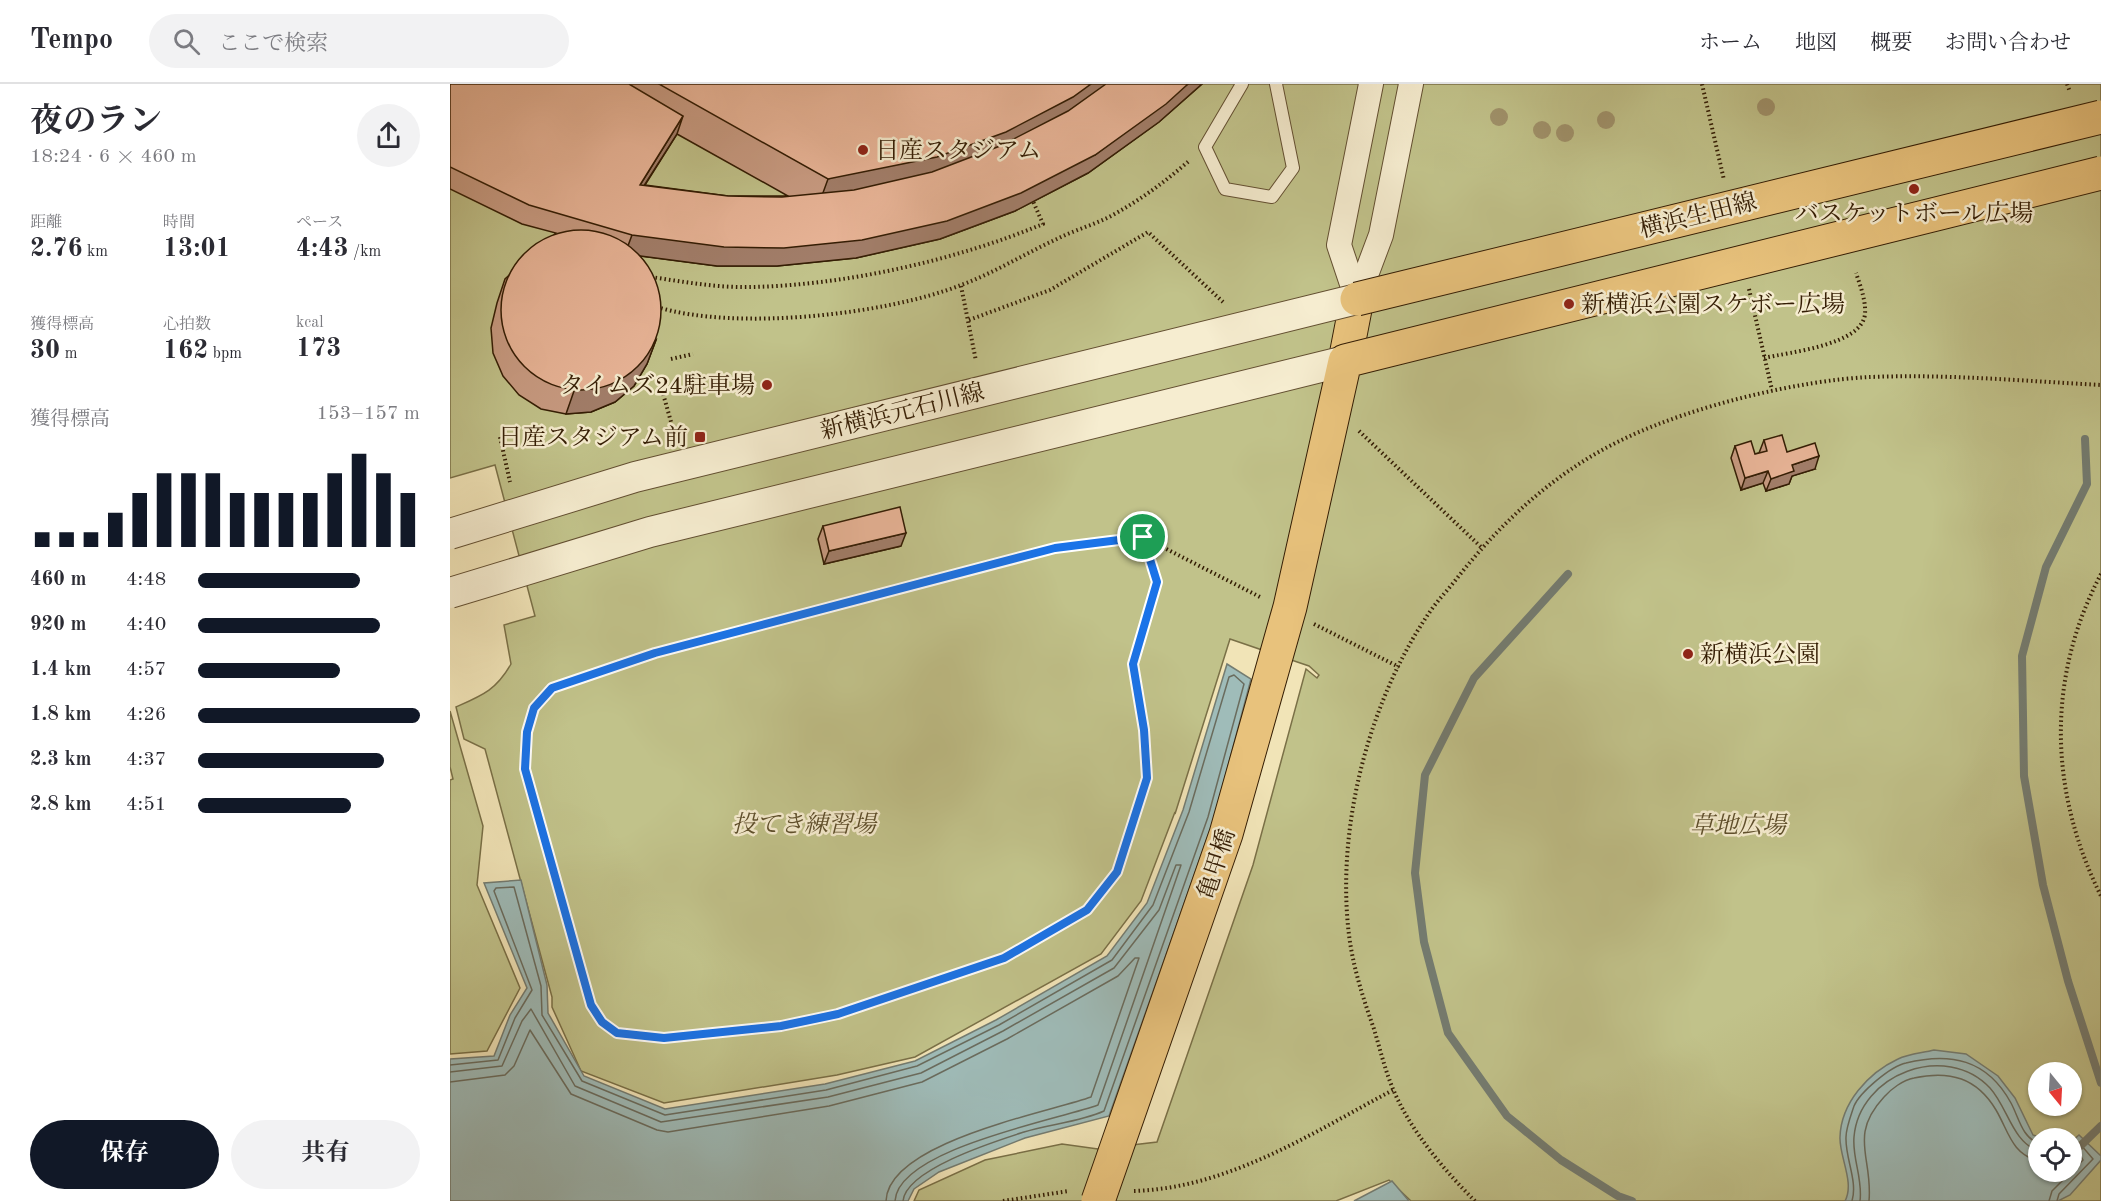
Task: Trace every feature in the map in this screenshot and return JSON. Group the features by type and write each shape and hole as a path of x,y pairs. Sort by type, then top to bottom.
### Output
{"main road":[{"name":"横浜生田線","path":"1357,299 2101,117"},
{"path":"1357,299 1345,361 2101,173"},
{"name":"亀甲橋","path":"1102,1194 1226,834 1287,619 1312,519 1345,361"}],"street":[{"path":"1357,299 1339,245 1371,84"},
{"path":"1357,299 1381,235 1411,84"},
{"name":"新横浜元石川線","path":"450,534 635,477 1357,299"},
{"path":"450,593 650,532 1345,361"}],"lane":[{"path":"1242,84 1205,147 1225,189 1272,197 1293,168 1276,84"}],"path":[{"path":"2067,84 2070,92"},
{"path":"654,297 657,307 672,311 741,318 794,317 877,308 961,286 1062,236 1107,218 1158,188 1205,147"},
{"path":"652,287 650,277 698,284 752,287 808,282 927,262 1043,224 1030,197"},
{"path":"969,320 1050,290 1148,232"},
{"path":"1764,358 1845,339 1861,328 1865,315 1865,303 1857,273"},
{"path":"961,286 975,361"},
{"path":"671,359 693,354"},
{"path":"1475,1201 1421,1136 1394,1090 1358,980 1349,934 1346,868 1354,800 1370,734 1400,667 1427,616 1491,535 1537,494 1588,459 1637,433 1674,418 1772,390 1869,377 2101,384"},
{"path":"662,390 675,436"},
{"path":"500,437 510,482"},
{"path":"1143,537 1157,582 1133,664 1144,730 1147,778 1117,872 1087,910 1004,958 838,1014 781,1026 664,1038 617,1033 602,1022 591,1005 525,769 527,732 534,708 552,688 655,653 1044,551 1143,537 1271,602"},
{"path":"2101,574 2076,628 2066,666 2061,749 2065,790 2082,857 2101,896"},
{"path":"1303,618 1400,667"},
{"path":"1003,1201 1059,1191 1102,1194 1194,1182 1261,1160 1394,1090"}],"green space":[{"name":"新横浜公園","path":"450,84 2101,84 2101,1201 1411,1201 1389,1180 1336,1201 914,1201 919,1190 985,1160 1062,1144 1098,1149 1157,1142 1253,865 1306,669 1317,678 1319,675 1309,666 1230,639 1175,814 1175,812 1141,901 1101,954 915,1057 837,1075 664,1103 581,1071 552,1007 552,997 485,749 464,739 456,707 488,691 500,680 511,664 504,625 535,616 495,465 450,478"},
{"path":"450,711 483,826 477,885 520,988 487,1051 450,1054 450,780 453,779 450,767"}],"water":[{"path":"1227,664 1251,679 1214,819 1109,1116 1025,1138 939,1172 914,1189 908,1201 450,1201 450,1059 494,1056 510,1015 527,988 484,883 521,880 547,985 548,1013 584,1076 665,1109 825,1084 915,1061 996,1020 1107,956 1147,903 1183,810"},
{"path":"1934,1050 1966,1054 1998,1076 2015,1098 2030,1128 2028,1182 2082,1182 2070,1195 2058,1201 1845,1201 1848,1194 1848,1178 1840,1137 1845,1112 1858,1090 1876,1072 1906,1056"},
{"path":"2082,1138 2101,1156 2101,1160 2082,1181"},
{"path":"1392,1181 1409,1201 1354,1201"}],"building":[{"path":"450,84 629,84 683,116 640,185 728,196 782,197 854,190 932,172 1000,146 1068,111 1106,84 1188,84 1166,104 1095,155 1021,193 947,221 862,240 784,248 724,247 632,235 529,205 450,167"},
{"path":"659,84 1091,84 1073,97 1006,132 937,157 828,179"},
{"path":"581,230 597,231 612,236 626,243 638,253 648,265 655,279 660,294 660,326 655,341 648,355 638,367 626,377 612,384 597,389 581,390 565,389 550,384 536,377 524,367 514,355 507,341 502,326 501,310 502,294 507,279 514,265 524,253 536,243 550,236 565,231"},
{"path":"1782,435 1787,452 1815,443 1819,456 1792,465 1794,471 1771,479 1768,471 1745,478 1735,446 1751,441 1755,454 1767,451 1764,440"},
{"path":"900,507 906,533 829,551 823,526"}],"waterway":[{"path":"2085,439 2087,484 2046,567 2022,656 2024,776 2043,885 2068,981 2101,1083"},
{"path":"1568,574 1474,678 1425,775 1415,873 1424,942 1448,1033 1507,1116 1561,1160 1618,1196 1632,1201"},
{"path":"2082,1144 2101,1126"}],"place":[{"name":"日産スタジアム","path":"863,150"},
{"name":"バスケットボール広場","path":"1914,189"},
{"name":"新横浜公園スケボー広場","path":"1569,304"},
{"name":"タイムズ24駐車場","path":"767,385"},
{"name":"日産スタジアム前","path":"700,437"},
{"name":"新横浜公園","path":"1688,654"}],"route":[{"path":"1143,537 1157,582 1133,664 1144,730 1147,778 1117,872 1087,910 1044,937 1004,958 838,1014 781,1026 664,1038 617,1033 602,1022 591,1005 525,769 527,732 534,708 552,688 655,653 788,620 1055,548 1143,537"}],"park label":[{"name":"投てき練習場","path":"804,824"},
{"name":"草地広場","path":"1738,825"}]}
